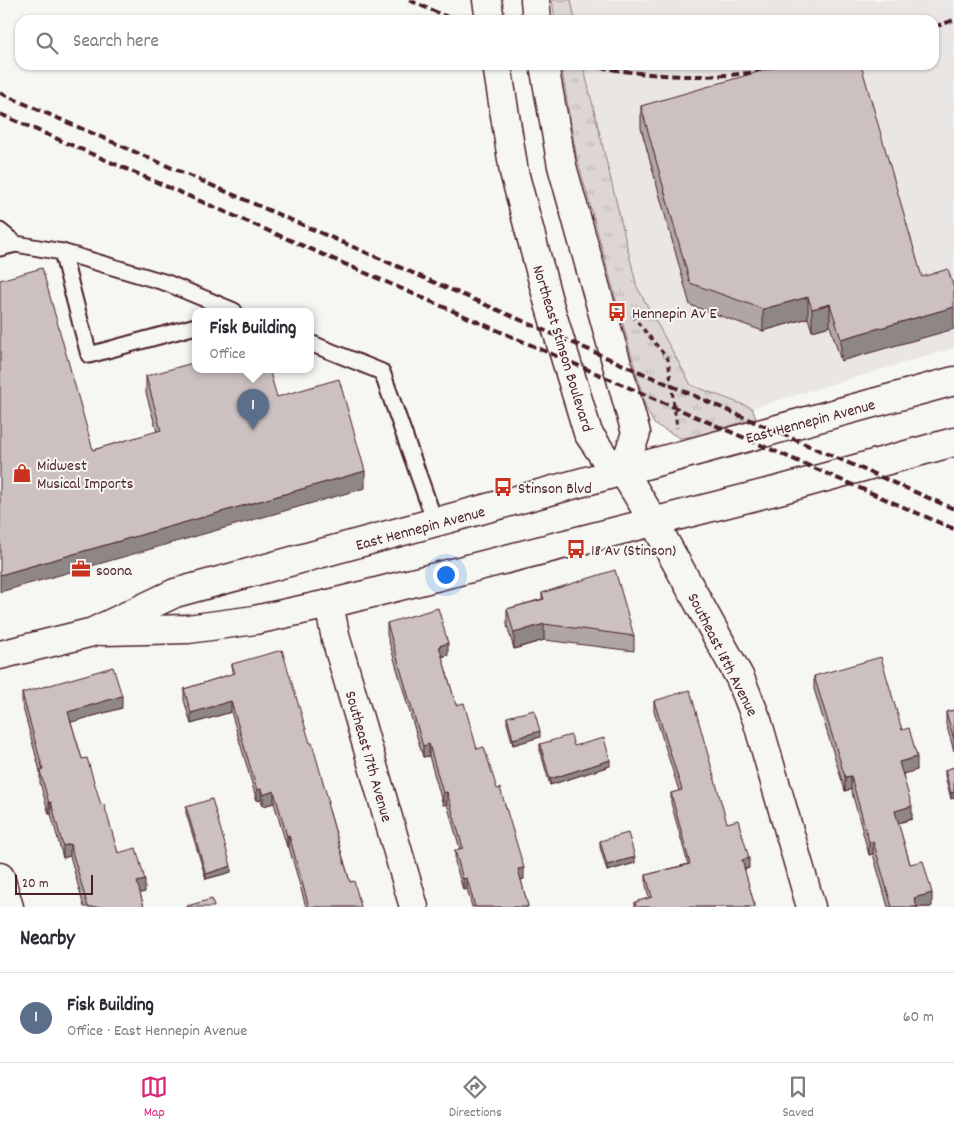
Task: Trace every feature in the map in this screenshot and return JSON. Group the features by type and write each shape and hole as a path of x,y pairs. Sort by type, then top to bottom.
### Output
{"main road":[{"path":"486,0 489,15"},
{"path":"534,0 537,15"},
{"name":"Northeast Stinson Boulevard","path":"498,70 514,172 549,304 588,433 605,458 623,471"},
{"path":"545,70 562,166 636,433 623,471"},
{"name":"East Hennepin Avenue","path":"0,655 93,632 175,593 954,381"},
{"name":"East Hennepin Avenue","path":"93,632 188,629 255,620 329,604 779,490 954,442"},
{"name":"Southeast 18th Avenue","path":"623,471 654,522 740,678 757,720 806,906"},
{"name":"Southeast 17th Avenue","path":"329,604 336,639 414,907"},
{"path":"0,877 8,907"}],"lane":[{"path":"0,231 16,244"},
{"path":"0,248 16,244 62,252 167,283 227,308"},
{"path":"62,252 89,355 192,327"},
{"path":"314,345 382,372 435,522"}],"path":[{"path":"626,309 668,359 677,429"}],"shaded area":[{"path":"571,0 954,0 954,348 752,408 691,386 637,287 584,70 939,70 939,15 574,15"}],"green space":[{"path":"552,0 571,0 574,15 554,15"},
{"path":"562,70 584,70 637,287 691,385 752,408 756,418 697,436 680,438 654,424 646,408 576,154"}],"building":[{"path":"765,70 862,70 922,277 948,269 954,289 954,307 841,339 830,304 812,309 808,297 763,309 690,283 641,106"},
{"path":"42,268 93,450 161,430 146,376 192,363 192,373 270,373 277,397 339,379 365,471 0,575 0,280"},
{"path":"615,570 634,636 544,624 514,633 507,609 544,599 542,593"},
{"path":"438,608 448,643 439,646 456,705 464,703 477,749 484,747 497,789 500,788 524,868 518,869 528,906 526,907 475,907 467,878 463,879 455,850 463,848 447,792 443,793 429,744 423,746 387,623"},
{"path":"282,650 310,743 312,743 350,882 354,881 361,907 309,907 289,835 287,836 274,791 263,795 261,789 257,790 231,701 191,713 184,689 235,673 232,664"},
{"path":"881,657 902,730 909,728 917,757 899,762 912,806 895,811 910,864 923,861 932,893 914,898 917,907 892,907 873,841 869,842 851,776 845,777 814,676"},
{"path":"113,667 122,696 68,712 82,759 87,758 101,805 104,804 118,853 136,848 145,880 137,882 144,907 88,907 70,844 63,846 51,802 49,803 40,771 43,770 22,693"},
{"path":"690,690 727,823 738,820 749,858 742,860 755,907 636,907 635,902 652,897 646,875 690,864 671,793 682,790 654,701"},
{"path":"534,710 540,731 513,739 507,717"},
{"path":"954,710 954,739 946,712"},
{"path":"571,735 574,746 604,738 610,760 550,779 540,744"},
{"path":"954,767 954,792 951,793 945,770"},
{"path":"212,799 231,866 206,874 186,807"},
{"path":"628,833 635,857 607,865 600,841"},
{"path":"212,899 214,907 187,907 187,906"}],"railway":[{"path":"409,0 443,15"},
{"path":"939,25 954,20"},
{"path":"618,70 679,76 725,75 770,70"},
{"path":"0,93 954,509"},
{"path":"0,114 954,529"}],"place":[{"name":"Hennepin Av E","path":"617,312"},
{"name":"Fisk Building","path":"253,430"},
{"name":"Midwest Musical Imports","path":"22,473"},
{"name":"Stinson Blvd","path":"503,487"},
{"name":"18 Av (Stinson)","path":"576,549"},
{"name":"soona","path":"81,569"}]}
